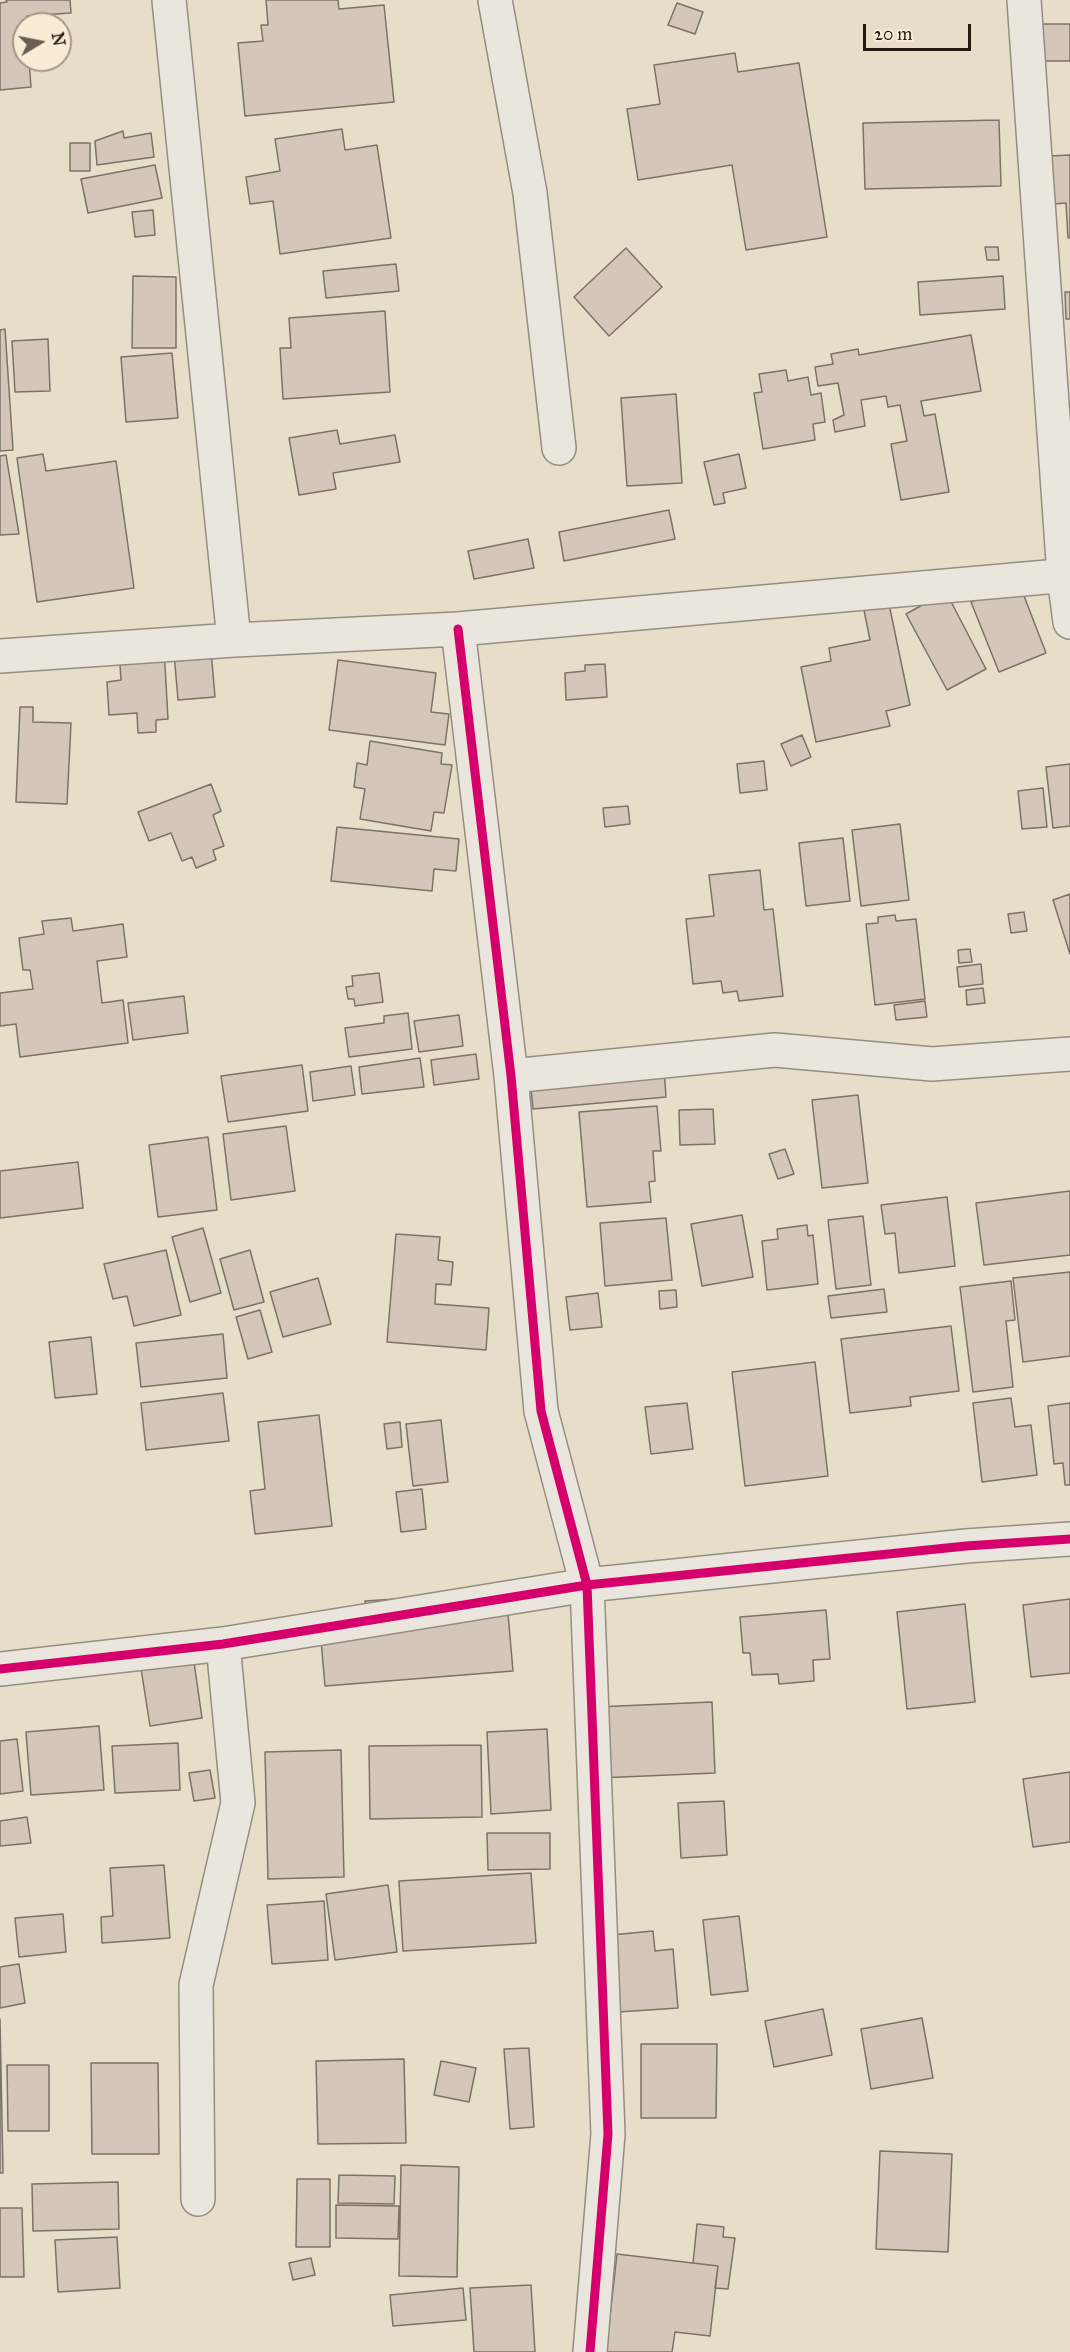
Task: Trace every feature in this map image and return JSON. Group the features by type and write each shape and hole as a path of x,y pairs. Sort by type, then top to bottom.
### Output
{"street":[{"path":"169,0 234,640"},
{"path":"495,0 530,193 559,448"},
{"path":"1024,0 1070,622"},
{"path":"0,656 234,640 458,629 1067,576"},
{"path":"458,629 511,1076 541,1411 587,1585 608,2134 590,2352"},
{"path":"511,1076 775,1050 932,1064 1070,1054"},
{"path":"0,1670 223,1644 587,1585 966,1546 1070,1539"},
{"path":"198,2199 196,1985 238,1803 223,1644"}],"building":[{"path":"6,0 70,0 71,12 12,12 12,72 30,72 31,87 0,90 0,3 7,2"},
{"path":"266,0 338,0 339,9 384,5 394,102 245,116 238,43 263,41 261,25 268,25"},
{"path":"677,3 703,12 695,34 668,25"},
{"path":"1040,24 1070,24 1070,61 1040,61"},
{"path":"735,53 738,72 799,63 827,237 746,250 732,165 638,180 627,109 660,104 654,65"},
{"path":"999,120 1001,186 865,189 863,123"},
{"path":"342,129 345,150 377,145 391,238 280,254 273,201 250,204 246,177 280,171 275,139"},
{"path":"123,131 124,138 151,133 154,157 97,165 95,141"},
{"path":"70,143 90,143 90,171 70,171"},
{"path":"1070,155 1070,238 1068,238 1066,203 1053,204 1050,156"},
{"path":"155,165 162,198 88,213 81,179"},
{"path":"153,210 155,235 135,237 132,212"},
{"path":"985,247 998,247 999,260 987,260"},
{"path":"626,248 662,287 609,336 574,297"},
{"path":"396,264 399,291 326,298 323,271"},
{"path":"133,276 176,277 176,348 132,348"},
{"path":"1003,276 1005,309 920,315 918,282"},
{"path":"1065,292 1070,292 1070,319 1066,319"},
{"path":"385,311 390,392 283,399 280,348 291,348 289,318"},
{"path":"5,329 13,450 0,451 0,330"},
{"path":"971,335 981,391 921,401 924,416 935,414 949,492 901,500 891,444 907,441 900,405 888,407 886,396 861,400 865,426 835,432 833,420 844,415 838,383 818,386 815,367 833,364 831,354 858,349 859,355"},
{"path":"48,339 50,391 15,392 12,341"},
{"path":"172,353 178,418 126,422 121,357"},
{"path":"786,370 788,381 808,377 811,395 821,393 825,422 813,424 815,440 763,449 754,393 762,392 759,374"},
{"path":"676,394 682,483 627,486 621,398"},
{"path":"337,430 340,444 395,435 400,462 333,473 336,489 299,495 289,438"},
{"path":"43,454 46,471 116,461 134,588 37,602 17,458"},
{"path":"739,454 746,488 723,493 725,503 714,505 704,462"},
{"path":"6,455 19,534 0,535 0,456"},
{"path":"669,510 675,539 564,561 559,532"},
{"path":"528,539 534,568 474,579 468,551"},
{"path":"1019,583 1046,653 999,672 971,602"},
{"path":"946,592 986,669 947,690 906,614"},
{"path":"889,604 910,705 886,711 890,726 816,742 801,667 831,661 829,648 870,640 864,610"},
{"path":"164,648 168,719 156,720 156,732 138,733 137,713 109,715 107,682 121,680 119,650"},
{"path":"211,650 215,697 178,700 174,653"},
{"path":"338,660 436,673 431,712 449,714 445,745 329,730"},
{"path":"605,664 607,697 566,700 565,673 585,671 585,665"},
{"path":"20,707 33,707 33,722 71,723 67,804 16,802"},
{"path":"802,735 811,757 791,766 781,744"},
{"path":"370,741 442,753 441,764 452,765 444,813 434,812 431,831 360,819 365,789 354,787 357,763 367,765"},
{"path":"764,761 767,790 740,793 737,764"},
{"path":"1070,764 1070,826 1053,828 1046,767"},
{"path":"211,784 221,811 213,815 224,846 213,850 216,860 196,868 192,857 182,861 171,833 149,841 138,812"},
{"path":"1043,788 1047,827 1022,829 1018,791"},
{"path":"628,806 630,824 605,827 603,808"},
{"path":"900,824 909,900 861,906 852,830"},
{"path":"337,827 459,839 456,871 434,869 432,891 331,881"},
{"path":"843,838 850,901 806,906 799,843"},
{"path":"760,870 764,910 773,909 783,996 739,1001 737,991 723,993 721,981 693,984 686,919 714,916 709,875"},
{"path":"1070,894 1070,954 1053,900"},
{"path":"1024,912 1027,931 1011,933 1008,914"},
{"path":"895,915 896,921 916,919 925,999 875,1005 866,924 878,923 878,917"},
{"path":"71,918 73,931 123,924 127,957 97,961 102,1003 123,1000 128,1043 20,1057 16,1024 0,1026 0,993 33,989 30,970 23,970 19,938 44,934 42,921"},
{"path":"970,949 972,962 959,963 958,950"},
{"path":"981,964 983,984 959,987 957,967"},
{"path":"379,973 383,1002 355,1006 354,999 348,999 346,987 353,986 352,976"},
{"path":"983,988 985,1003 967,1005 966,990"},
{"path":"184,996 188,1033 133,1040 128,1003"},
{"path":"925,1001 927,1017 896,1020 894,1005"},
{"path":"408,1013 412,1049 349,1057 345,1028 384,1023 384,1016"},
{"path":"459,1015 463,1046 419,1052 414,1021"},
{"path":"476,1054 479,1079 434,1085 431,1060"},
{"path":"420,1058 424,1087 362,1094 359,1067"},
{"path":"302,1065 308,1111 228,1122 221,1076"},
{"path":"351,1066 355,1095 313,1101 310,1072"},
{"path":"664,1068 666,1097 533,1109 530,1079"},
{"path":"858,1095 868,1183 822,1188 812,1100"},
{"path":"657,1106 661,1151 653,1151 655,1181 649,1182 651,1202 587,1207 579,1112"},
{"path":"713,1109 715,1144 680,1145 679,1110"},
{"path":"286,1126 295,1191 231,1200 223,1134"},
{"path":"208,1137 217,1210 158,1217 149,1145"},
{"path":"785,1149 794,1174 778,1179 769,1154"},
{"path":"78,1162 83,1208 0,1218 0,1171"},
{"path":"1070,1191 1070,1255 984,1265 976,1203"},
{"path":"947,1197 955,1266 899,1273 895,1233 885,1234 881,1205"},
{"path":"742,1215 753,1277 702,1286 691,1224"},
{"path":"863,1216 871,1285 836,1289 828,1220"},
{"path":"666,1218 672,1280 605,1286 600,1223"},
{"path":"807,1225 808,1236 813,1235 818,1284 767,1290 762,1241 778,1239 777,1229"},
{"path":"203,1228 221,1293 190,1302 172,1237"},
{"path":"396,1234 440,1237 438,1260 453,1262 451,1285 436,1284 435,1304 489,1308 486,1350 387,1342"},
{"path":"166,1250 181,1315 134,1326 127,1296 113,1299 104,1264"},
{"path":"250,1250 264,1302 234,1310 220,1259"},
{"path":"1070,1272 1070,1356 1023,1362 1013,1278"},
{"path":"318,1278 331,1324 283,1337 270,1292"},
{"path":"1011,1281 1015,1320 1006,1321 1013,1387 973,1392 960,1287"},
{"path":"884,1289 887,1312 831,1318 828,1296"},
{"path":"676,1290 677,1307 660,1309 659,1291"},
{"path":"598,1293 602,1327 570,1330 566,1297"},
{"path":"260,1310 272,1352 248,1359 236,1317"},
{"path":"951,1326 959,1391 910,1397 911,1406 850,1413 841,1339"},
{"path":"223,1334 227,1378 141,1387 136,1343"},
{"path":"91,1337 97,1394 55,1398 49,1342"},
{"path":"815,1362 828,1476 745,1486 732,1372"},
{"path":"223,1393 229,1441 146,1450 141,1403"},
{"path":"1011,1398 1015,1427 1031,1425 1037,1475 982,1482 973,1403"},
{"path":"687,1403 693,1449 651,1454 645,1407"},
{"path":"1070,1403 1070,1485 1065,1485 1063,1463 1054,1464 1048,1406"},
{"path":"319,1415 332,1526 255,1534 250,1491 265,1489 258,1422"},
{"path":"441,1420 448,1482 413,1486 406,1424"},
{"path":"400,1422 402,1447 387,1449 384,1424"},
{"path":"422,1489 426,1529 401,1532 396,1492"},
{"path":"395,1599 396,1611 507,1602 513,1671 325,1686 319,1617 366,1613 365,1601"},
{"path":"1070,1599 1070,1673 1031,1677 1023,1605"},
{"path":"965,1604 975,1702 907,1709 897,1612"},
{"path":"826,1610 830,1659 813,1660 814,1681 779,1684 778,1674 752,1675 750,1653 743,1653 740,1617"},
{"path":"191,1641 202,1718 150,1726 138,1649"},
{"path":"712,1702 715,1773 599,1778 595,1707"},
{"path":"99,1726 104,1790 31,1795 26,1732"},
{"path":"547,1729 551,1810 491,1814 487,1732"},
{"path":"17,1739 23,1791 0,1794 0,1741"},
{"path":"178,1743 180,1790 115,1793 112,1746"},
{"path":"481,1745 482,1817 370,1819 369,1746"},
{"path":"341,1750 344,1877 268,1879 265,1752"},
{"path":"210,1770 215,1798 194,1801 189,1773"},
{"path":"1070,1772 1070,1842 1033,1847 1023,1779"},
{"path":"724,1801 727,1855 681,1858 678,1803"},
{"path":"27,1817 31,1843 0,1846 0,1821"},
{"path":"487,1833 550,1833 550,1869 488,1870"},
{"path":"164,1865 170,1938 102,1943 101,1917 113,1916 110,1868"},
{"path":"531,1873 536,1943 403,1951 399,1881"},
{"path":"388,1885 397,1952 335,1960 326,1894"},
{"path":"324,1901 328,1960 272,1964 267,1905"},
{"path":"63,1914 66,1952 19,1957 15,1918"},
{"path":"739,1916 748,1991 711,1995 703,1920"},
{"path":"653,1931 655,1951 673,1949 678,2008 618,2012 611,1935"},
{"path":"19,1964 25,2003 0,2008 0,1967"},
{"path":"823,2009 832,2055 774,2067 765,2021"},
{"path":"922,2018 933,2078 871,2089 861,2029"},
{"path":"0,2019 3,2173 0,2173"},
{"path":"641,2044 717,2044 716,2118 641,2118"},
{"path":"529,2048 534,2127 510,2129 504,2049"},
{"path":"404,2059 406,2143 318,2144 316,2061"},
{"path":"441,2061 476,2068 469,2102 434,2095"},
{"path":"91,2063 158,2063 159,2154 92,2154"},
{"path":"7,2065 49,2065 49,2131 8,2131"},
{"path":"880,2151 952,2154 948,2252 876,2249"},
{"path":"401,2165 459,2167 457,2277 399,2276"},
{"path":"339,2175 395,2176 394,2204 338,2203"},
{"path":"297,2179 330,2179 330,2247 296,2247"},
{"path":"118,2182 119,2229 33,2231 32,2184"},
{"path":"336,2205 399,2206 398,2239 336,2238"},
{"path":"0,2208 22,2208 24,2277 0,2277"},
{"path":"697,2224 724,2227 723,2237 735,2238 728,2289 715,2288 718,2266 693,2263"},
{"path":"117,2237 120,2288 58,2292 55,2240"},
{"path":"617,2254 718,2266 710,2336 675,2332 672,2352 606,2352"},
{"path":"311,2258 315,2275 293,2280 289,2263"},
{"path":"531,2285 535,2352 474,2352 470,2288"},
{"path":"463,2288 466,2320 393,2326 390,2295"}],"cycle path":[{"path":"458,629 511,1076 541,1411 587,1585 608,2134 590,2352"},
{"path":"0,1669 223,1644 587,1585 966,1546 1070,1539"}]}
